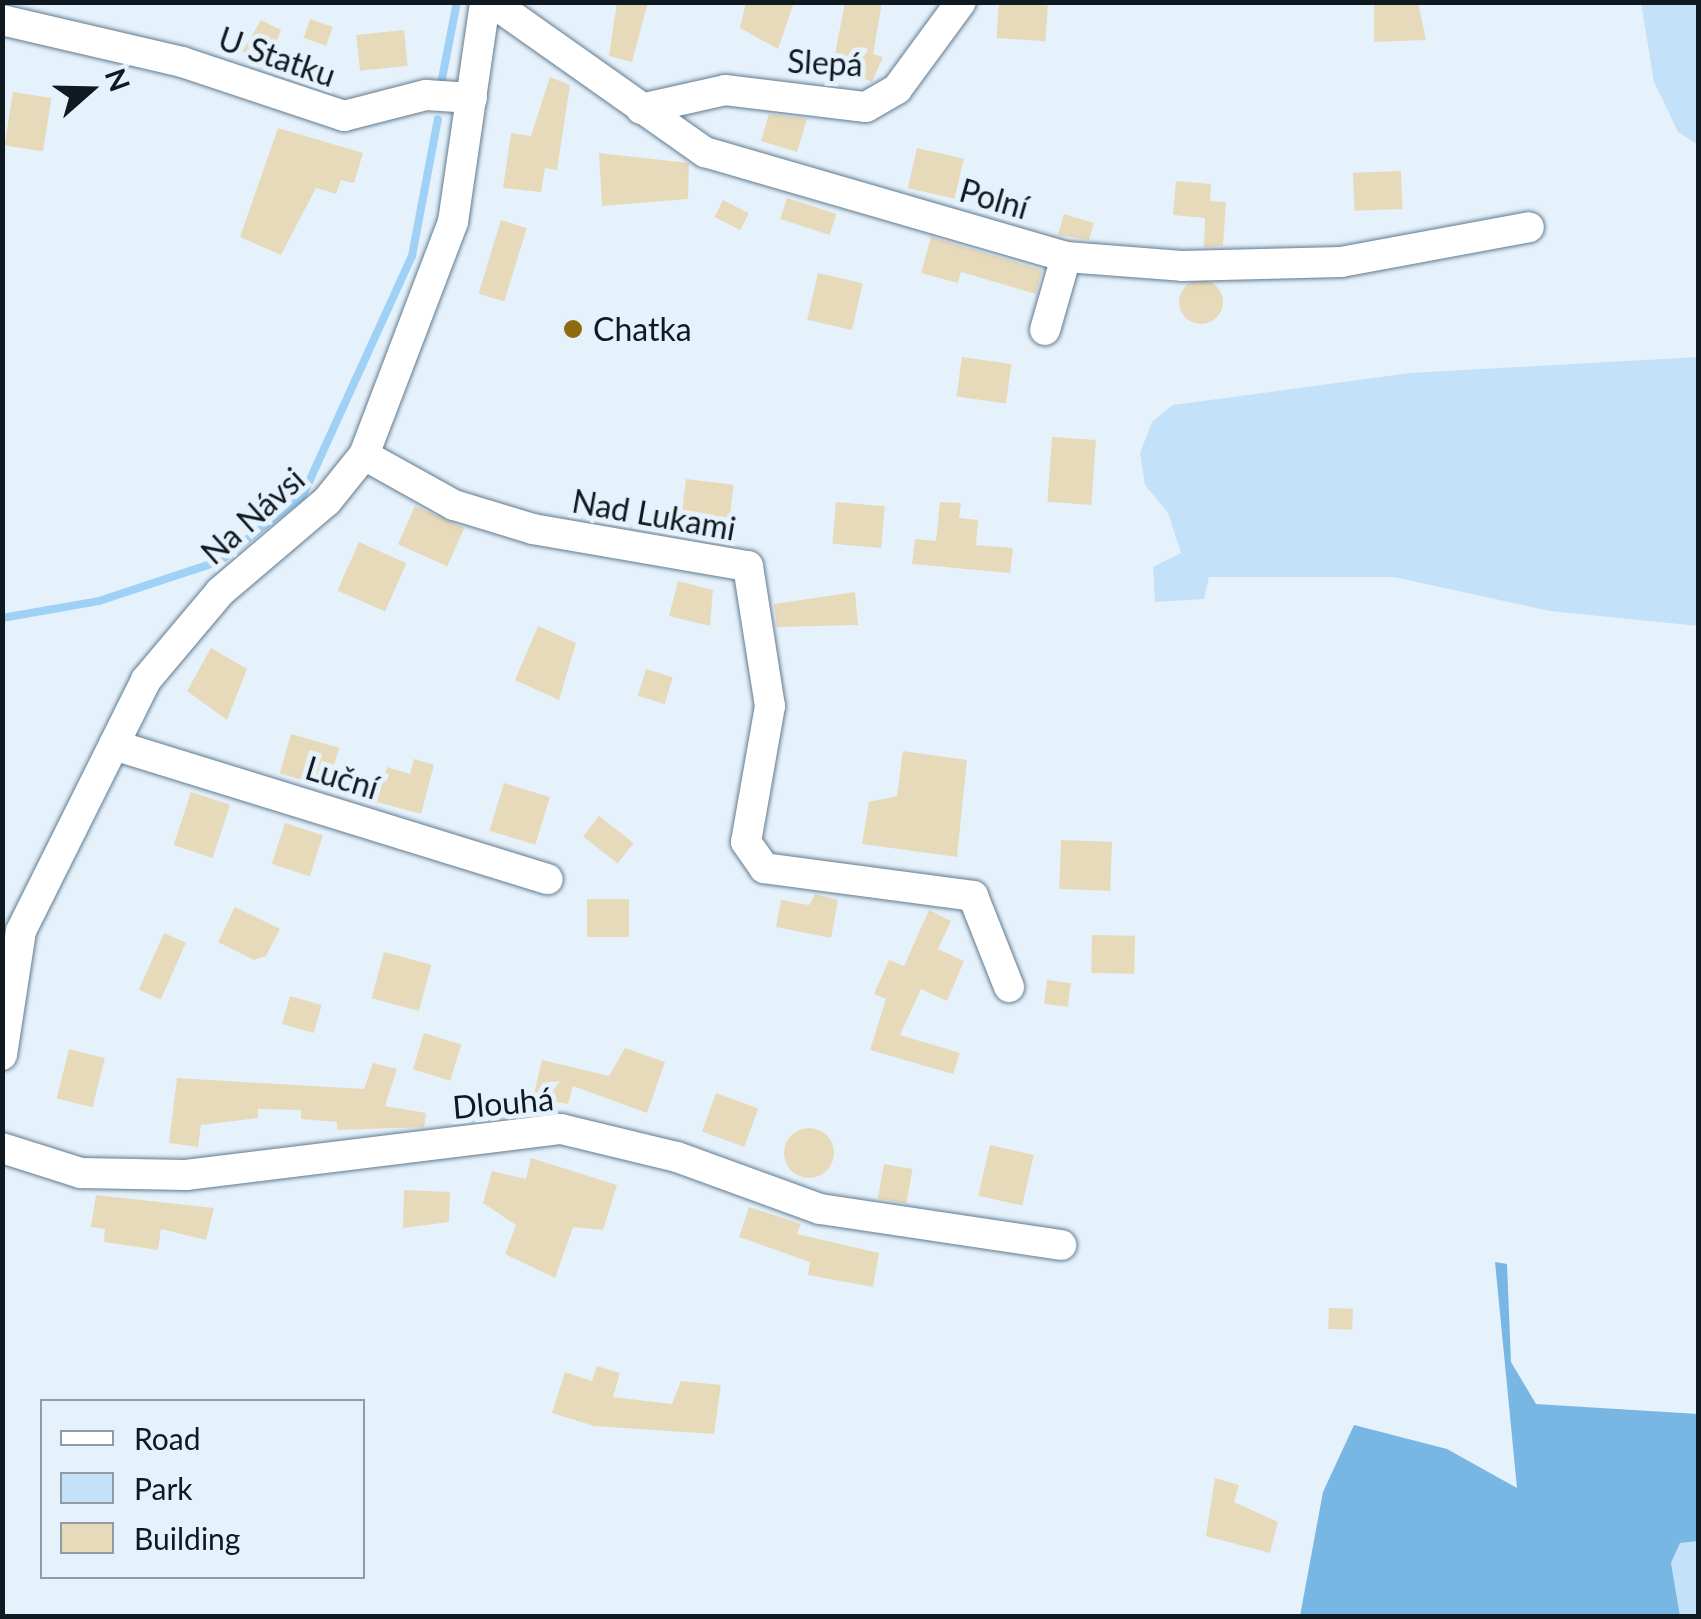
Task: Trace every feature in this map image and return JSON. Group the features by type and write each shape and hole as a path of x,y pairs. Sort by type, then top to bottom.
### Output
{"street":[{"name":"Na Návsi","path":"2,1054 22,931 146,680 220,592 327,501 364,455 454,222 488,2"},
{"name":"Polní","path":"488,2 705,152 1066,256 1182,266 1341,262 1529,227"},
{"name":"Slepá","path":"640,109 725,90 866,107 897,89 962,2"},
{"name":"U Statku","path":"2,20 182,62 344,116 426,95 472,98"},
{"path":"1045,330 1066,256"},
{"name":"Nad Lukami","path":"364,455 454,504 533,529 748,566 770,706 746,842 764,868 973,896 1009,987"},
{"name":"Luční","path":"114,744 548,879"},
{"name":"Dlouhá","path":"2,1148 81,1173 186,1175 561,1129 677,1157 820,1209 1061,1244"}],"green space":[{"path":"1641,3 1698,3 1698,145 1678,132 1654,82"},
{"path":"1698,357 1698,626 1550,611 1394,577 1209,577 1204,599 1155,602 1153,567 1181,553 1168,513 1145,485 1140,453 1152,422 1173,405 1410,373"},
{"path":"1698,1541 1698,1616 1680,1616 1671,1563 1680,1542"}],"shaded area":[{"path":"1495,1262 1507,1264 1511,1362 1536,1404 1698,1414 1698,1541 1680,1543 1671,1563 1680,1616 1300,1616 1323,1492 1354,1425 1447,1449 1517,1488"}],"building":[{"path":"617,2 648,2 632,62 609,56"},
{"path":"746,2 794,2 778,49 740,28"},
{"path":"845,2 882,2 873,54 883,57 872,82 833,65"},
{"path":"999,2 1048,5 1045,41 996,38"},
{"path":"1374,2 1418,2 1426,40 1374,42"},
{"path":"310,19 333,27 326,46 303,38"},
{"path":"261,20 281,30 267,64 242,52"},
{"path":"404,30 408,66 360,71 356,35"},
{"path":"550,77 570,85 557,170 545,168 541,192 503,188 511,133 531,136"},
{"path":"13,92 52,98 43,151 5,145"},
{"path":"769,114 807,119 797,152 761,141"},
{"path":"278,128 363,153 354,183 341,180 336,194 316,188 281,255 240,237"},
{"path":"917,148 964,159 955,199 908,188"},
{"path":"599,153 689,163 688,199 602,206"},
{"path":"1401,171 1402,209 1354,211 1353,173"},
{"path":"1176,181 1211,184 1210,201 1226,202 1223,246 1204,247 1205,218 1173,215"},
{"path":"787,198 836,214 830,235 780,219"},
{"path":"723,200 749,213 740,230 714,217"},
{"path":"1064,214 1094,223 1089,240 1058,235"},
{"path":"501,220 527,228 504,302 478,294"},
{"path":"931,237 1042,270 1036,294 961,272 958,283 921,273"},
{"path":"818,273 863,283 852,330 807,320"},
{"path":"1201,280 1216,287 1223,302 1216,317 1201,324 1186,317 1179,302 1186,287"},
{"name":"Chatka","path":"564,317 584,319 582,341 562,339"},
{"path":"962,357 1012,364 1006,404 956,397"},
{"path":"1052,437 1096,440 1091,505 1047,502"},
{"path":"686,479 734,485 728,532 680,527"},
{"path":"836,502 885,506 881,548 832,544"},
{"path":"940,502 961,503 959,518 978,520 976,545 1013,548 1010,573 912,564 915,539 936,541"},
{"path":"415,506 464,528 447,566 398,544"},
{"path":"359,542 407,563 385,612 337,590"},
{"path":"678,581 713,590 710,626 669,616"},
{"path":"855,592 858,625 777,627 774,604"},
{"path":"538,626 576,643 559,700 515,680"},
{"path":"211,648 247,669 227,720 187,691"},
{"path":"646,669 673,677 665,704 638,696"},
{"path":"291,734 339,748 328,787 280,773"},
{"path":"903,751 967,760 957,857 862,844 869,802 897,796"},
{"path":"414,759 434,765 421,814 377,802 387,767 410,774"},
{"path":"504,783 550,797 535,845 489,831"},
{"path":"191,792 230,805 213,858 174,845"},
{"path":"599,816 634,843 618,864 583,836"},
{"path":"285,823 323,835 310,876 272,864"},
{"path":"1061,840 1112,842 1110,891 1059,889"},
{"path":"815,894 838,900 831,938 776,927 781,900 809,905"},
{"path":"587,899 629,899 629,937 587,937"},
{"path":"235,907 280,929 266,956 254,960 218,942"},
{"path":"929,910 951,921 938,949 964,961 947,1001 921,989 900,1035 960,1053 953,1074 870,1050 886,999 874,994 889,960 904,966"},
{"path":"164,933 186,943 161,999 139,990"},
{"path":"1092,935 1135,936 1134,974 1091,973"},
{"path":"384,952 431,965 419,1011 372,998"},
{"path":"1047,980 1071,983 1068,1007 1044,1004"},
{"path":"290,996 322,1005 314,1033 282,1024"},
{"path":"424,1033 461,1044 450,1081 413,1069"},
{"path":"625,1048 665,1062 647,1113 573,1086 568,1104 533,1098 542,1060 609,1076"},
{"path":"69,1049 105,1058 93,1107 57,1098"},
{"path":"373,1063 397,1069 385,1106 426,1113 424,1127 337,1130 337,1122 301,1119 301,1110 258,1109 258,1118 201,1125 198,1147 169,1143 177,1078 364,1089"},
{"path":"716,1093 758,1108 744,1147 702,1132"},
{"path":"809,1128 827,1135 834,1153 827,1171 809,1178 791,1171 784,1153 791,1135"},
{"path":"990,1145 1034,1155 1022,1206 978,1196"},
{"path":"531,1158 617,1185 603,1230 573,1227 555,1278 505,1254 516,1225 483,1203 492,1171 526,1179"},
{"path":"884,1164 913,1169 906,1204 878,1198"},
{"path":"404,1190 450,1192 449,1222 403,1228"},
{"path":"96,1195 214,1208 206,1240 161,1229 158,1250 104,1242 105,1229 91,1227"},
{"path":"749,1207 801,1224 797,1234 879,1253 873,1287 808,1275 810,1262 739,1237"},
{"path":"1329,1308 1353,1309 1352,1330 1328,1329"},
{"path":"597,1366 620,1373 613,1397 672,1404 681,1381 721,1385 714,1434 594,1426 552,1413 565,1372 592,1381"},
{"path":"1215,1478 1239,1485 1234,1502 1278,1522 1270,1553 1206,1536"}],"waterway":[{"path":"441,84 457,2"},
{"path":"2,618 99,601 220,561 303,495 412,256 438,119"}],"place":[{"name":"Chatka","path":"573,329"}]}
